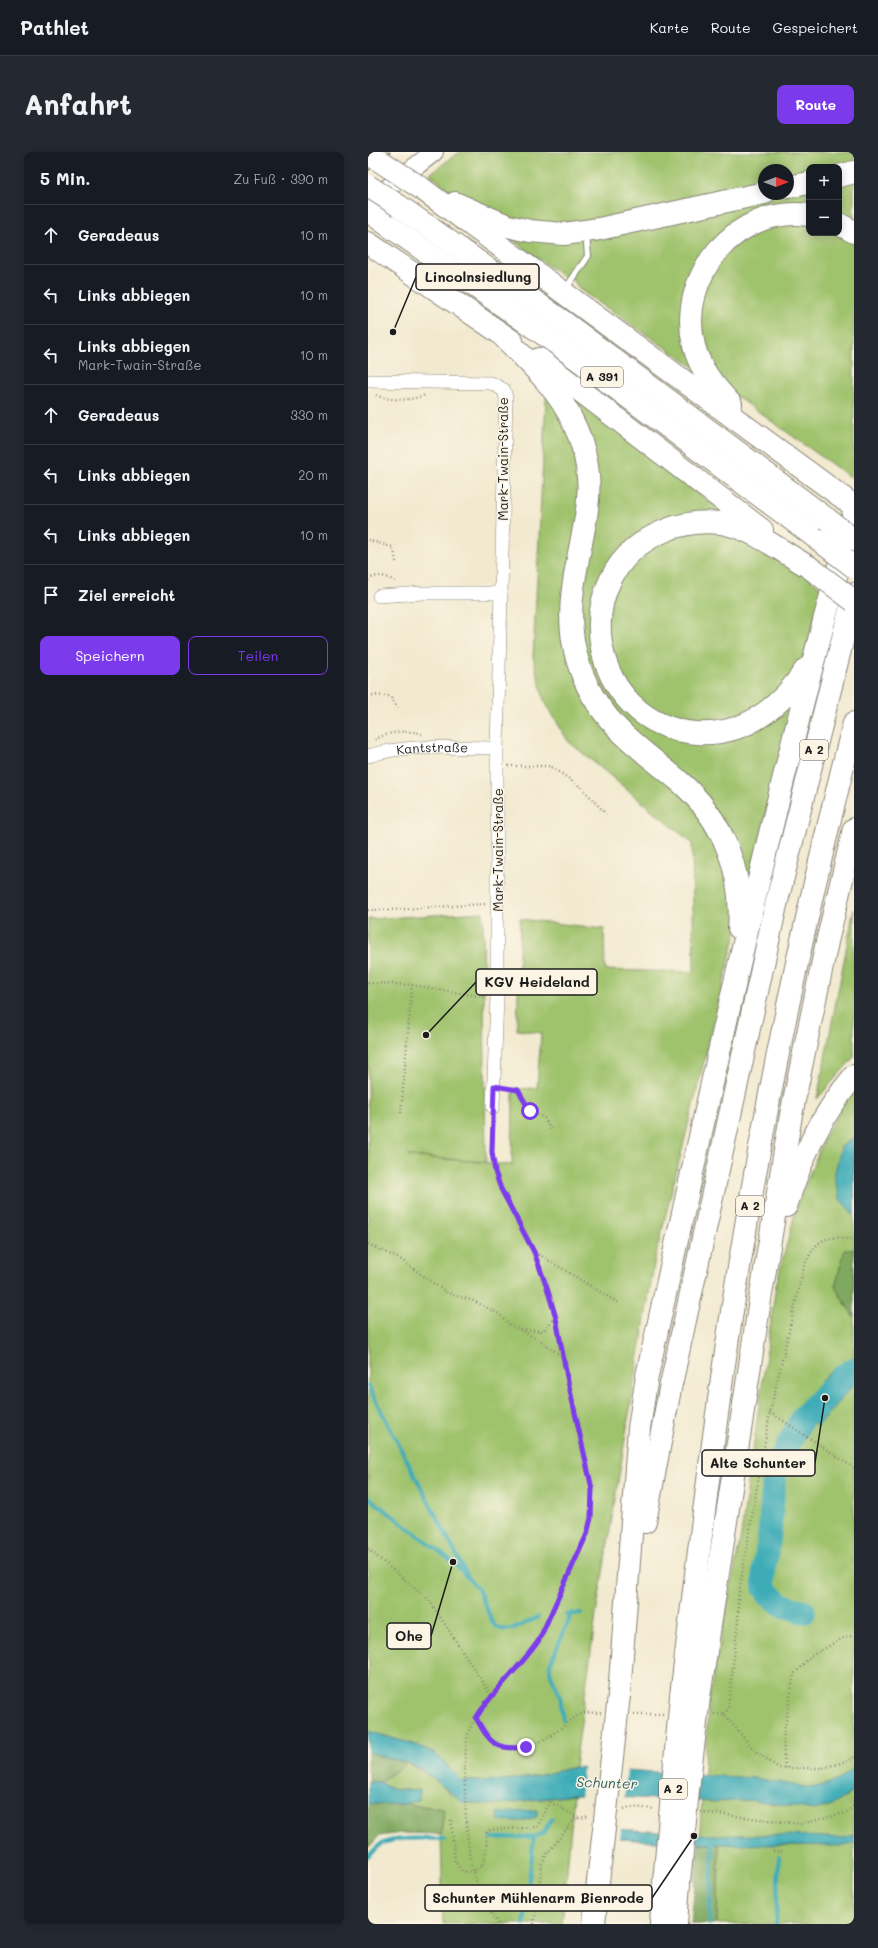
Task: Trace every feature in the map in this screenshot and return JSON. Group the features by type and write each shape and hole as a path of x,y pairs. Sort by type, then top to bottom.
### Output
{"highway":[{"path":"368,153 421,188 563,294 767,441 854,506"},
{"path":"842,175 854,172"},
{"path":"794,186 806,183"},
{"name":"A 391","path":"368,186 399,206 565,323 854,540"},
{"path":"421,188 508,226 530,231 564,234 586,231 758,193"},
{"name":"A 391","path":"372,211 556,343 854,567"},
{"path":"767,441 712,384 704,373 694,347 691,326 692,305 699,278 706,265 723,243 754,223 775,216 806,215"},
{"path":"842,226 854,232"},
{"path":"368,243 543,362 635,431 854,601"},
{"path":"500,333 550,385 573,420 584,454 589,498 572,597 571,616 574,646 580,669 595,701 605,715 631,742 690,792 710,816 726,843 736,874 739,902 734,981"},
{"path":"619,1694 640,1428 647,1376 734,981 813,660 854,512"},
{"path":"809,567 751,533 736,527 720,523 703,522 671,528 656,534 642,543 619,566 604,596 600,612 599,629 600,645 607,666 620,690 630,703 657,722 688,732 722,732 753,722 767,713 793,689 813,660"},
{"name":"A 2","path":"594,1924 619,1694 647,1508 670,1389 776,905 854,594"},
{"name":"A 2","path":"690,1705 702,1523 726,1349 746,1229 768,1109 808,916 854,723"},
{"path":"661,1924 671,1883 688,1790 690,1705 791,1115 827,942 854,829"},
{"path":"760,1300 788,1200 809,1144 837,1096 854,1076"},
{"path":"671,1883 676,1924"}],"main road":[{"path":"372,211 434,152"}],"street":[{"name":"Mark-Twain-Straße","path":"368,382 485,382 492,383 504,390 506,398 497,748 497,997 494,1107"},
{"path":"379,596 423,593 501,593"},
{"name":"Kantstraße","path":"368,756 392,750 418,747 497,748"}],"lane":[{"path":"563,294 588,256 586,231"}],"path":[{"path":"374,394 398,399 412,399 430,393"},
{"path":"368,540 392,547 396,562"},
{"path":"368,695 390,696 398,708"},
{"path":"497,766 550,766 580,787 606,814"},
{"path":"368,910 497,903"},
{"path":"368,983 412,985 477,996 497,997"},
{"path":"401,1113 412,985"},
{"path":"494,1086 518,1090 530,1111 544,1118 551,1130"},
{"path":"494,1107 492,1152 495,1172 501,1189 534,1252 556,1318 563,1357 590,1475 593,1501 591,1518 584,1541 539,1640 530,1654 491,1695 469,1729 464,1754 467,1829 473,1871 487,1908 498,1924"},
{"path":"724,1714 728,1709 738,1622 738,1598 770,1412 804,1266 812,1249 821,1240 837,1237 853,1240"},
{"path":"368,1244 400,1259 447,1293 474,1301 498,1314 519,1330 540,1341 563,1357"},
{"path":"534,1252 620,1304"},
{"path":"519,1330 543,1330 556,1318"},
{"path":"770,1412 854,1468"},
{"path":"368,1549 429,1600 491,1695"},
{"path":"785,1768 783,1738 794,1674 811,1656 845,1637 854,1636"},
{"path":"633,1714 690,1705 724,1714 754,1750 779,1768 822,1768 848,1761 854,1757"},
{"path":"476,1718 486,1735 494,1743 500,1747 514,1749 526,1747 544,1740 581,1714 602,1713"},
{"path":"451,1820 455,1861 462,1871 470,1873 479,1868 485,1859 486,1833 490,1830 537,1827 550,1802 579,1818"},
{"path":"706,1812 801,1824 845,1813 854,1806"},
{"path":"773,1851 785,1852"},
{"path":"534,1924 542,1864"}],"green space":[{"path":"459,152 854,152 854,465 850,477 725,388 579,289 571,276 564,277 485,220 430,174"},
{"path":"547,377 822,588 655,1258 596,1615 575,1767 528,1778 489,1781 462,1781 435,1753 416,1745 368,1731 368,919 483,912 486,1162 408,1156 512,1165 513,1089 537,1088 541,1033 517,1030 520,919 604,929 605,970 694,972 692,843 568,741 544,700 533,657"},
{"path":"854,909 854,1057 817,1099"},
{"path":"854,1088 854,1250 845,1249 835,1287 854,1317 854,1924 717,1924 719,1845 699,1844 709,1698 741,1535 776,1285 798,1202 826,1134"},
{"path":"845,1249 854,1250 854,1317 835,1287"},
{"path":"368,1752 407,1763 380,1782 368,1782"},
{"path":"407,1763 438,1781 452,1796 490,1805 574,1795 562,1924 443,1924 441,1834 443,1819 438,1808 404,1804 419,1800 420,1790 396,1790 380,1782"},
{"path":"368,1804 404,1804 444,1809 441,1834 402,1833 379,1836 368,1848"},
{"path":"699,1844 719,1845 717,1924 691,1924"}],"water":[{"path":"854,1137 854,1215 840,1199 834,1176 841,1147"},
{"path":"854,1359 854,1384 818,1427 796,1412 828,1373"},
{"name":"Schunter","path":"368,1731 416,1745 435,1753 462,1781 489,1781 528,1778 575,1767 754,1778 812,1788 836,1781 854,1768 854,1791 832,1805 815,1810 751,1800 716,1802 574,1795 490,1805 462,1802 422,1770 407,1763 368,1752"},
{"path":"368,1782 380,1782 396,1790 420,1790 419,1800 404,1804 368,1804"},
{"path":"537,1810 537,1817 522,1821 499,1822 498,1813"},
{"path":"583,1827 714,1835 785,1835 843,1838 854,1835 854,1844 844,1846 710,1844 582,1837"}],"pier":[{"path":"584,1765 627,1768 624,1799 580,1798"},
{"path":"582,1825 621,1827 620,1841 581,1838"}],"waterway":[{"path":"804,1612 782,1605 769,1594 764,1587 764,1568 769,1540 775,1469 803,1417 844,1375 854,1369"},
{"path":"368,1386 468,1577"},
{"path":"368,1497 453,1562 478,1589 493,1624 498,1628 515,1628 538,1617"},
{"path":"563,1720 560,1696 550,1672 550,1664 572,1613"},
{"path":"566,1615 581,1613"},
{"path":"524,1924 534,1837 543,1833 552,1818"},
{"path":"491,1838 534,1837"},
{"path":"368,1857 377,1847 388,1841 412,1838 444,1839"},
{"path":"709,1924 713,1840"},
{"path":"776,1924 779,1857"}],"tram line":[{"path":"368,163 381,152"},
{"path":"368,171 390,152"}],"place":[{"name":"Lincolnsiedlung","path":"393,332"},
{"name":"KGV Heideland","path":"426,1035"},
{"name":"Alte Schunter","path":"825,1398"},
{"name":"Ohe","path":"453,1562"},
{"name":"Schunter Mühlenarm Bienrode","path":"694,1836"}],"route":[{"path":"526,1747 514,1749 500,1747 486,1735 476,1718 491,1695 530,1654 539,1640 587,1534 593,1501 590,1475 573,1406 556,1318 540,1266 501,1189 495,1172 492,1152 494,1086 518,1090 530,1111"}]}
